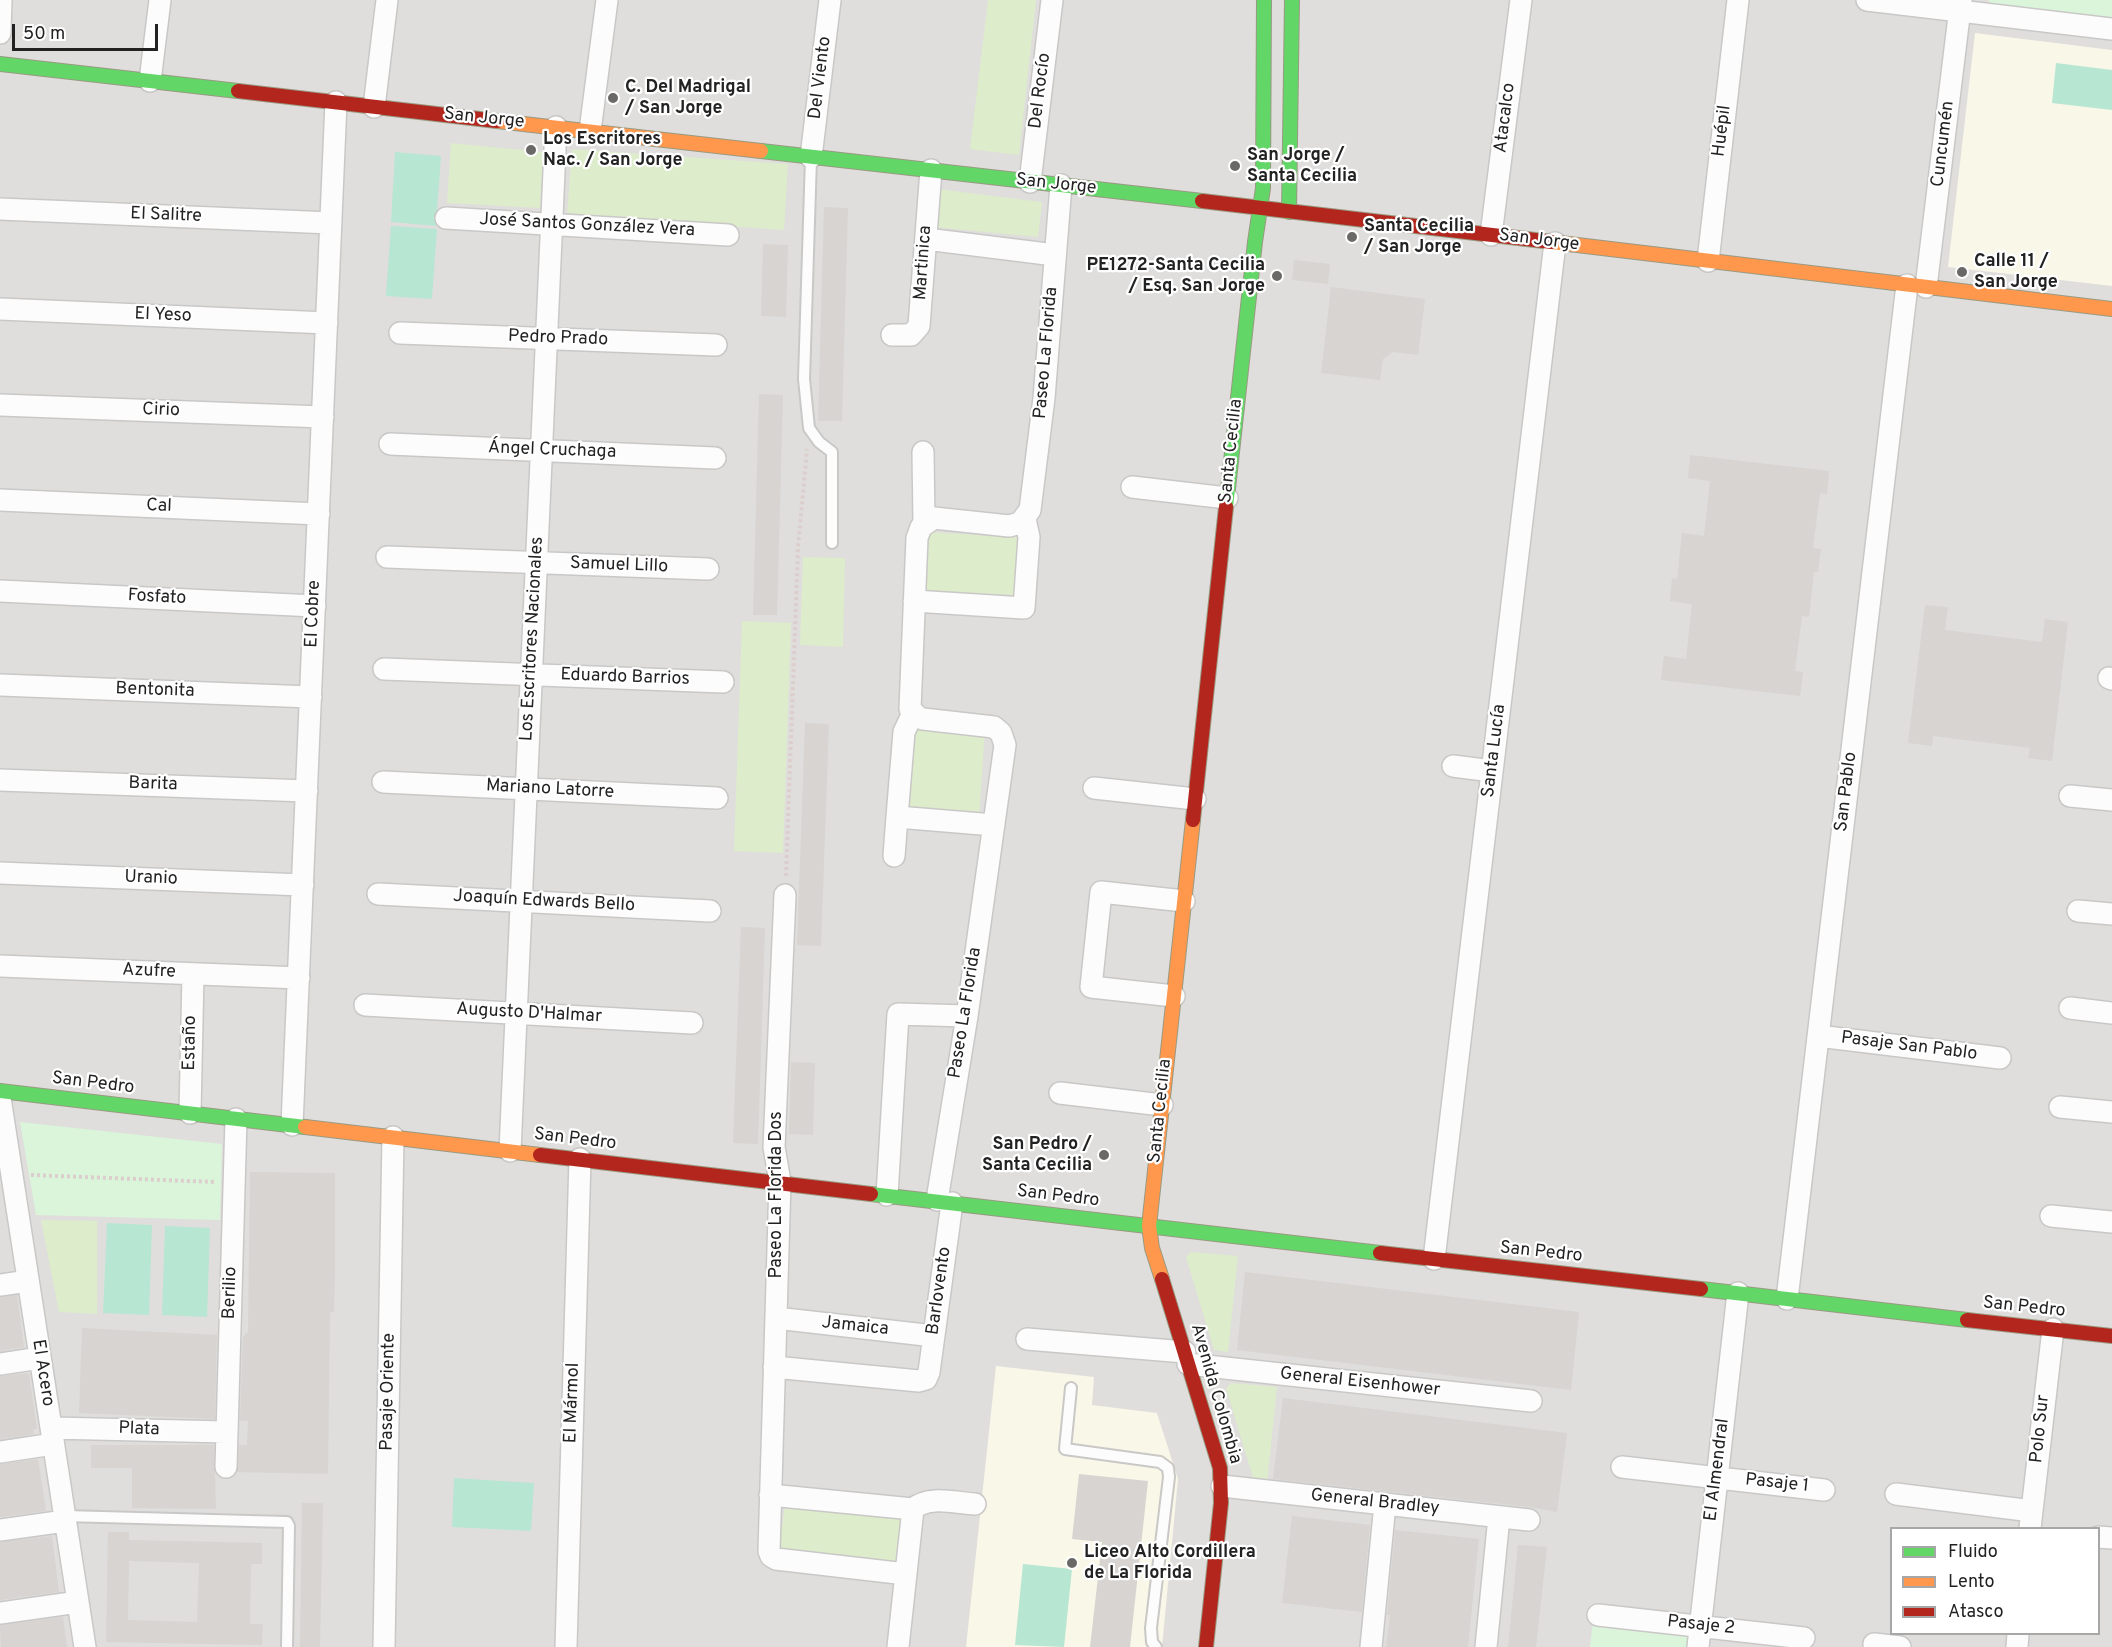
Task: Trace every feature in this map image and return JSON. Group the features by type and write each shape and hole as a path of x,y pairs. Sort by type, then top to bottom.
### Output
{"street":[{"path":"0,33 1,0"},
{"path":"150,81 160,0"},
{"path":"374,107 387,0"},
{"path":"590,131 607,0"},
{"name":"Del Viento","path":"811,157 830,0"},
{"name":"Del Rocío","path":"1029,182 1052,0"},
{"name":"Santa Cecilia","path":"1149,1226 1227,498 1263,189 1264,0"},
{"path":"1289,212 1292,0"},
{"name":"Atacalco","path":"1491,235 1521,0"},
{"name":"Huépil","path":"1707,261 1738,0"},
{"path":"1868,0 1960,5 2112,29"},
{"name":"Cuncumén","path":"1916,286 1960,5"},
{"name":"San Jorge","path":"0,64 1260,208 2112,309"},
{"name":"El Cobre","path":"292,1125 336,102"},
{"name":"Los Escritores Nacionales","path":"510,1150 555,127"},
{"name":"Martinica","path":"892,335 911,334 919,326 931,170"},
{"name":"Paseo La Florida","path":"914,601 1024,608 1029,537 1025,519 1031,504 1044,398 1061,185"},
{"name":"El Salitre","path":"0,209 331,223"},
{"name":"José Santos González Vera","path":"446,218 728,235"},
{"path":"926,239 1055,255"},
{"name":"Santa Lucía","path":"1434,1259 1555,243"},
{"name":"San Pablo","path":"1787,1299 1818,1036 1916,286"},
{"name":"El Yeso","path":"0,309 327,323"},
{"name":"Pedro Prado","path":"400,333 716,345"},
{"name":"Cirio","path":"0,405 323,417"},
{"name":"Ángel Cruchaga","path":"390,444 715,458"},
{"path":"923,452 924,523"},
{"path":"1132,487 1227,498"},
{"name":"Cal","path":"0,500 319,514"},
{"path":"894,856 904,732 913,713 909,703 917,538 921,527 934,518 1009,526 1025,519"},
{"name":"Samuel Lillo","path":"387,557 708,569"},
{"name":"Fosfato","path":"0,591 315,606"},
{"name":"Eduardo Barrios","path":"384,669 723,682"},
{"name":"Bentonita","path":"0,686 311,697"},
{"name":"Paseo La Florida","path":"913,713 923,719 990,726 1001,733 1005,745 967,1016 945,1202"},
{"path":"1453,766 1492,771"},
{"name":"Barita","path":"0,780 307,790"},
{"name":"Mariano Latorre","path":"383,782 717,798"},
{"path":"1094,788 1195,800"},
{"path":"2070,796 2112,800"},
{"path":"897,817 994,825"},
{"name":"Uranio","path":"0,873 303,885"},
{"path":"1174,996 1091,987 1101,892 1184,901"},
{"name":"Joaquín Edwards Bello","path":"378,894 710,910"},
{"name":"Paseo La Florida Dos","path":"785,895 774,1147 780,1182 769,1551 773,1558 906,1574"},
{"path":"2078,911 2112,914"},
{"name":"Azufre","path":"0,966 299,978"},
{"name":"Estaño","path":"190,1113 193,974"},
{"name":"Augusto D'Halmar","path":"365,1005 692,1023"},
{"path":"2070,1008 2112,1013"},
{"path":"887,1195 898,1014 967,1016"},
{"name":"Pasaje San Pablo","path":"1818,1036 2000,1058"},
{"name":"San Pedro","path":"0,1091 2112,1336"},
{"path":"1060,1093 1162,1105"},
{"name":"El Acero","path":"0,1098 12,1175 8,1199 28,1281 85,1647"},
{"path":"2060,1107 2112,1112"},
{"name":"Berilio","path":"226,1467 236,1119"},
{"name":"Pasaje Oriente","path":"384,1647 393,1137"},
{"name":"El Mármol","path":"566,1647 580,1159"},
{"name":"Barlovento","path":"774,1367 919,1381 926,1379 934,1335 945,1202"},
{"path":"2051,1216 2112,1222"},
{"name":"Avenida Colombia","path":"1149,1226 1152,1248 1216,1451 1222,1486 1206,1647"},
{"path":"0,1285 28,1281"},
{"name":"El Almendral","path":"1699,1637 1738,1293"},
{"name":"Jamaica","path":"776,1318 934,1335"},
{"name":"Polo Sur","path":"2031,1520 2053,1329"},
{"name":"General Eisenhower","path":"1027,1339 1531,1401"},
{"path":"0,1364 40,1358"},
{"name":"Plata","path":"0,1452 52,1436 228,1432"},
{"name":"Pasaje 1","path":"1623,1467 1824,1490"},
{"name":"General Bradley","path":"1222,1486 1529,1520"},
{"path":"1896,1494 2031,1520"},
{"path":"770,1495 913,1509 931,1500 975,1504"},
{"path":"1371,1647 1385,1504"},
{"path":"897,1647 913,1509"},
{"path":"1486,1647 1499,1517"},
{"path":"0,1530 65,1518"},
{"path":"0,1613 78,1602"},
{"name":"Pasaje 2","path":"1598,1615 1699,1637 1804,1638"},
{"path":"1874,1644 1900,1647"}],"lane":[{"path":"811,157 804,379 809,428 819,442 832,452 832,543"},
{"path":"1071,1388 1065,1449 1160,1462 1168,1468 1151,1628 1152,1641 1156,1647"},
{"path":"65,1518 287,1522 289,1526 287,1647"}],"path":[{"path":"785,895 798,548 809,428"},
{"path":"12,1175 235,1182"}],"shaded area":[{"path":"0,0 2112,0 2112,1647 0,1647"},
{"path":"1975,33 2112,50 2112,286 1948,267"},
{"name":"Liceo Alto Cordillera de La Florida","path":"996,1366 1094,1377 1092,1405 1157,1413 1178,1479 1162,1647 966,1647"}],"green space":[{"path":"988,0 1036,0 1019,155 970,149"},
{"path":"1989,0 2112,0 2112,18 1989,4"},
{"path":"2056,63 2112,70 2112,110 2052,103"},
{"path":"451,143 543,152 540,208 447,203"},
{"path":"572,149 788,164 784,230 567,215"},
{"path":"395,152 441,156 436,226 391,222"},
{"path":"937,189 1042,202 1038,237 933,227"},
{"path":"391,226 437,229 432,299 386,296"},
{"path":"929,532 1024,538 1019,613 924,606"},
{"path":"803,557 845,558 843,647 800,645"},
{"path":"742,621 791,623 783,853 734,851"},
{"path":"913,724 985,729 979,818 908,813"},
{"path":"20,1122 222,1144 220,1220 36,1215"},
{"path":"41,1220 97,1221 97,1314 59,1312"},
{"path":"107,1223 152,1225 149,1315 103,1313"},
{"path":"165,1226 210,1228 207,1317 162,1315"},
{"path":"1191,1252 1238,1256 1228,1352 1214,1350 1186,1257"},
{"path":"1231,1383 1277,1387 1267,1483 1254,1481 1226,1388"},
{"path":"454,1478 534,1483 531,1531 452,1527"},
{"path":"785,1504 903,1517 898,1565 779,1552"},
{"path":"1023,1564 1072,1569 1064,1647 1015,1645"},
{"path":"1593,1621 1688,1634 1686,1647 1590,1647"}],"building":[{"path":"824,207 848,208 842,421 818,421"},
{"path":"763,244 788,245 786,317 761,316"},
{"path":"1294,260 1330,264 1328,284 1292,280"},
{"path":"1331,287 1425,299 1418,355 1393,352 1383,359 1380,380 1321,373"},
{"path":"759,394 783,395 777,615 753,615"},
{"path":"1690,455 1829,471 1827,494 1820,493 1813,548 1821,549 1818,572 1814,572 1809,617 1802,616 1795,671 1803,672 1800,696 1661,680 1664,656 1686,659 1692,604 1670,601 1672,578 1677,579 1682,533 1704,536 1710,481 1688,478"},
{"path":"1925,605 1948,607 1945,630 2042,642 2045,619 2068,622 2052,761 2028,758 2030,748 1933,736 1932,746 1908,743"},
{"path":"805,723 829,724 821,946 797,945"},
{"path":"741,927 765,928 758,1144 733,1143"},
{"path":"791,1062 815,1063 813,1135 789,1134"},
{"path":"250,1172 335,1173 335,1275 334,1312 330,1312 328,1474 237,1472 239,1445 247,1445 248,1421 240,1421 243,1336 248,1333"},
{"path":"1245,1272 1579,1312 1571,1390 1237,1350"},
{"path":"17,1295 24,1347 0,1351 0,1297"},
{"path":"82,1328 217,1335 215,1419 79,1413"},
{"path":"29,1373 37,1429 33,1429 34,1434 0,1439 0,1376"},
{"path":"1283,1398 1567,1433 1557,1512 1530,1507 1273,1479"},
{"path":"91,1445 214,1445 216,1509 132,1508 132,1468 91,1468"},
{"path":"38,1459 46,1511 0,1517 0,1464"},
{"path":"1079,1474 1148,1481 1130,1647 1090,1647 1102,1542 1072,1539"},
{"path":"302,1503 323,1503 320,1647 300,1647"},
{"path":"1292,1516 1370,1525 1362,1612 1282,1603"},
{"path":"1395,1530 1479,1539 1468,1647 1386,1647"},
{"path":"108,1532 129,1532 129,1540 262,1543 262,1564 251,1564 250,1624 263,1624 262,1645 106,1642","holes":["129,1561 199,1563 197,1622 128,1620"]},
{"path":"52,1536 59,1592 0,1600 0,1542"},
{"path":"1518,1545 1547,1547 1536,1647 1508,1647"},
{"path":"63,1617 67,1647 1,1647 0,1625"}],"traffic: fast":[{"path":"1226,507 1263,188 1264,0"},
{"path":"1289,212 1292,0"},
{"path":"0,64 238,91"},
{"path":"761,151 1202,201"},
{"path":"0,1091 305,1127"},
{"path":"871,1194 1380,1253"},
{"path":"1701,1289 1967,1320"}],"traffic: slow":[{"path":"497,121 761,151"},
{"path":"1552,242 2112,309"},
{"path":"1162,1279 1152,1248 1149,1226 1193,820"},
{"path":"305,1127 540,1155"}],"traffic: jam":[{"path":"238,91 497,121"},
{"path":"1202,201 1552,242"},
{"path":"1193,820 1226,507"},
{"path":"540,1155 871,1194"},
{"path":"1380,1253 1701,1289"},
{"path":"1162,1279 1220,1468 1221,1503 1206,1647"},
{"path":"1967,1320 2112,1336"}],"place":[{"name":"C. Del Madrigal / San Jorge","path":"613,98"},
{"name":"Los Escritores Nac. / San Jorge","path":"531,150"},
{"name":"San Jorge / Santa Cecilia","path":"1235,166"},
{"name":"Santa Cecilia / San Jorge","path":"1352,237"},
{"name":"Calle 11 / San Jorge","path":"1962,272"},
{"name":"PE1272-Santa Cecilia / Esq. San Jorge","path":"1277,276"},
{"name":"San Pedro / Santa Cecilia","path":"1104,1155"},
{"name":"Liceo Alto Cordillera de La Florida","path":"1072,1563"}]}
